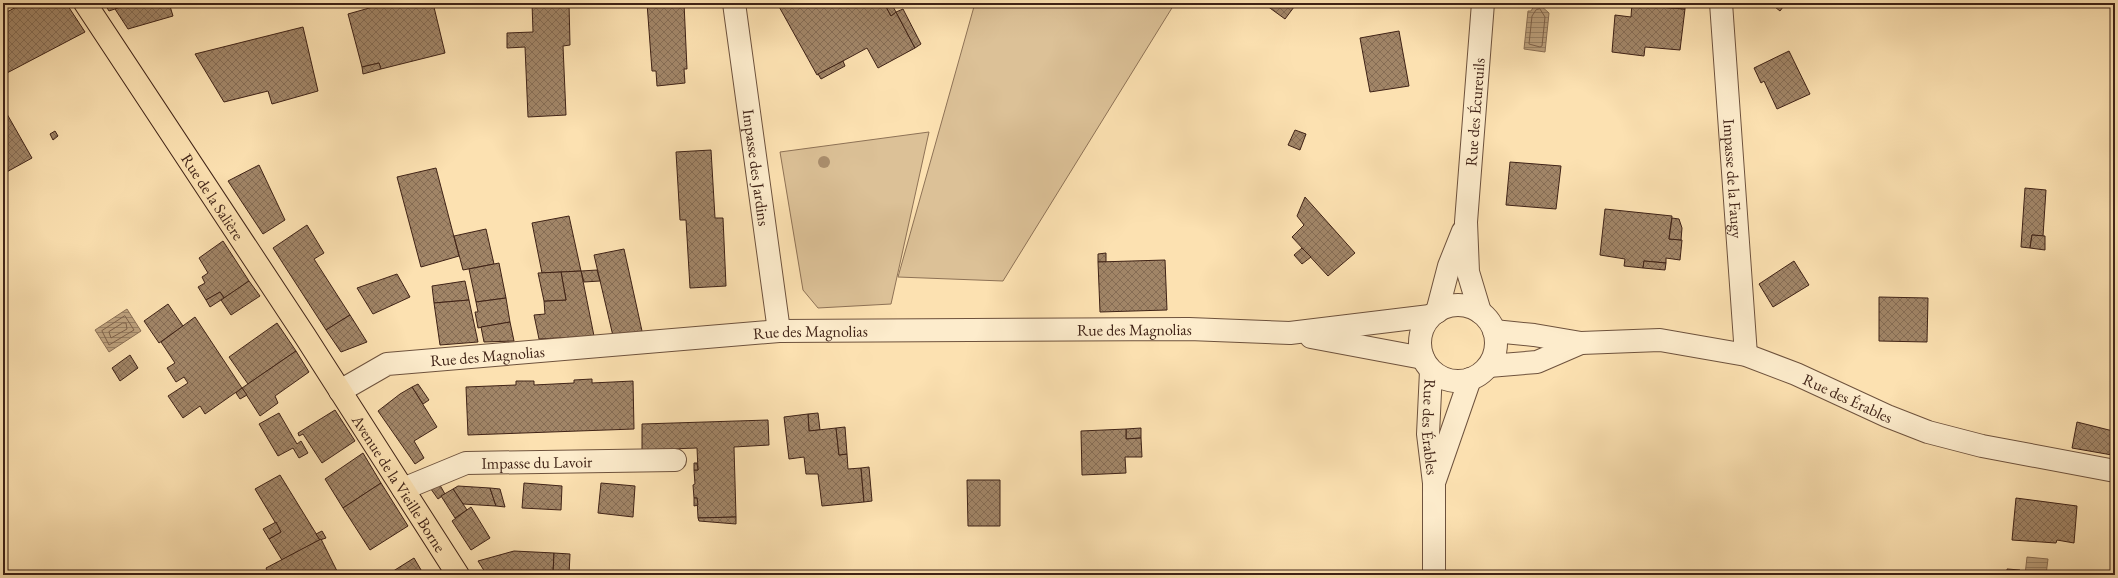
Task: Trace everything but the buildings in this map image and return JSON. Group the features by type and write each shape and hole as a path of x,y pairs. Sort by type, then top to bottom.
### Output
{"main road":[{"name":"Rue de la Salière","path":"85,3 340,391"},
{"name":"Avenue de la Vieille Borne","path":"340,391 458,575"}],"street":[{"name":"Impasse des Jardins","path":"734,3 779,331"},
{"name":"Rue des Écureuils","path":"1480,312 1468,272 1466,222 1483,3"},
{"name":"Impasse de la Faugy","path":"1721,3 1746,355"},
{"name":"Rue des Écureuils","path":"1434,314 1449,266 1466,222"},
{"path":"1458,305 1470,306 1480,312 1489,321 1494,331 1495,349 1489,366 1480,374 1470,379 1458,381 1444,379 1427,364 1420,343 1422,329 1434,314 1443,308 1458,305"},
{"name":"Rue des Magnolias","path":"340,391 387,364 779,331 1189,329 1290,333 1434,314"},
{"name":"Rue des Érables","path":"1494,331 1534,335 1581,343 1660,340 1746,355 1796,374 1887,416 1928,432 1982,446 2115,471"},
{"name":"Rue des Magnolias","path":"1290,333 1427,364"},
{"name":"Rue des Érables","path":"1489,366 1537,362 1581,343"},
{"name":"Rue des Érables","path":"1427,364 1428,434 1434,483 1434,575"},
{"name":"Rue des Érables","path":"1434,483 1470,379"},
{"name":"Impasse du Lavoir","path":"403,489 466,463 675,460"}],"shaded area":[{"path":"975,3 1175,3 1003,281 898,277"},
{"path":"929,132 891,304 818,308 803,290 780,152"}],"water":[{"path":"1540,5 1549,13 1545,52 1524,49 1528,11 1531,11 1534,6"},
{"path":"127,309 141,331 109,352 95,330"},
{"path":"2027,557 2048,559 2046,575 2025,575"}]}
